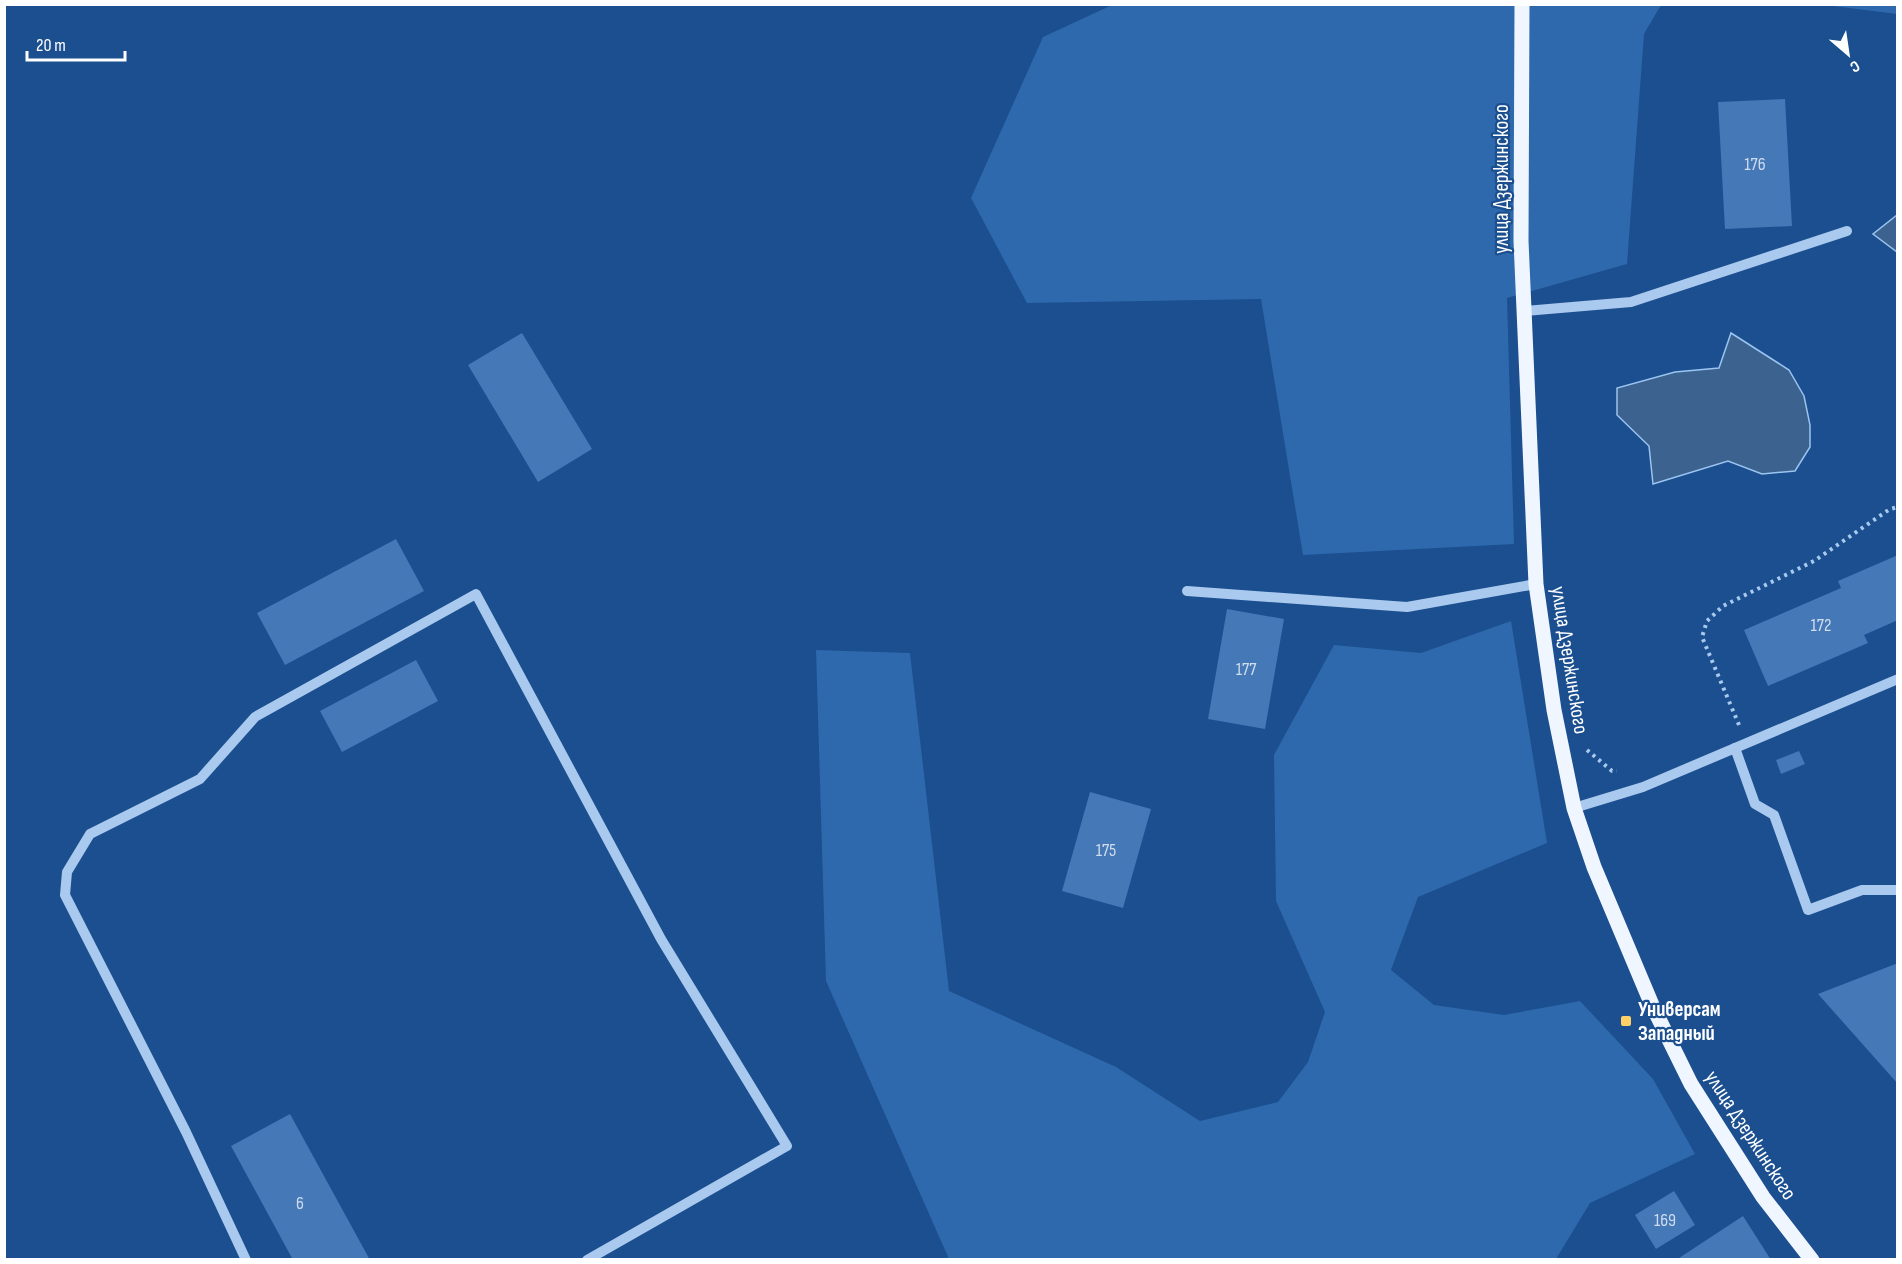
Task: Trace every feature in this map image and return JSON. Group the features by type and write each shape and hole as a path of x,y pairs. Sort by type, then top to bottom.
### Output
{"main road":[{"name":"улица Дзержинского","path":"1522,4 1521,230 1536,584 1554,710 1574,808 1594,867 1652,1005 1691,1084 1763,1197 1812,1260"}],"street":[{"path":"1525,311 1631,302 1847,231"},
{"path":"1187,591 1407,607 1536,584"},
{"path":"246,1260 181,1122 65,895 68,872 90,834 200,779 255,717 476,594 661,939 787,1146 587,1260"},
{"path":"1574,808 1643,787 1898,679"},
{"path":"1735,748 1755,804 1774,815 1808,910 1862,890 1898,890"}],"path":[{"path":"1747,743 1702,637 1707,621 1723,606 1814,561 1890,509 1898,507"},
{"path":"1729,729 1739,725"},
{"path":"1583,745 1612,771 1623,771"}],"shaded area":[{"path":"1112,5 1661,5 1644,34 1627,264 1507,298 1514,544 1303,555 1261,299 1027,303 971,198 1043,37"},
{"path":"1825,5 1897,5 1897,14"},
{"path":"1897,215 1897,252 1873,234"},
{"path":"1731,333 1789,370 1804,396 1810,425 1810,447 1795,471 1762,474 1728,461 1653,484 1649,446 1617,415 1617,388 1675,372 1719,368"},
{"path":"1511,621 1547,843 1418,897 1391,970 1434,1005 1504,1015 1580,1001 1653,1079 1695,1154 1590,1203 1556,1259 949,1259 826,981 816,650 910,653 949,991 1116,1067 1200,1121 1278,1102 1308,1062 1325,1012 1276,901 1274,755 1334,645 1421,653"}],"building":[{"path":"1785,99 1792,226 1725,229 1718,102"},
{"path":"522,333 592,449 538,482 468,365"},
{"path":"396,539 424,591 285,665 257,613"},
{"path":"1898,555 1898,620 1864,635 1868,643 1768,686 1744,630 1841,588 1838,581"},
{"path":"1227,609 1284,619 1265,729 1208,719"},
{"path":"416,660 438,701 342,752 320,711"},
{"path":"1799,751 1805,764 1781,774 1776,760"},
{"path":"1090,792 1151,809 1123,908 1062,891"},
{"path":"1898,963 1898,1084 1818,994"},
{"path":"290,1114 370,1260 293,1260 231,1146"},
{"path":"1674,1191 1695,1225 1656,1249 1635,1215"},
{"path":"1743,1216 1771,1260 1676,1260"}],"place":[{"name":"Универсам Западный","path":"1626,1021"}]}
